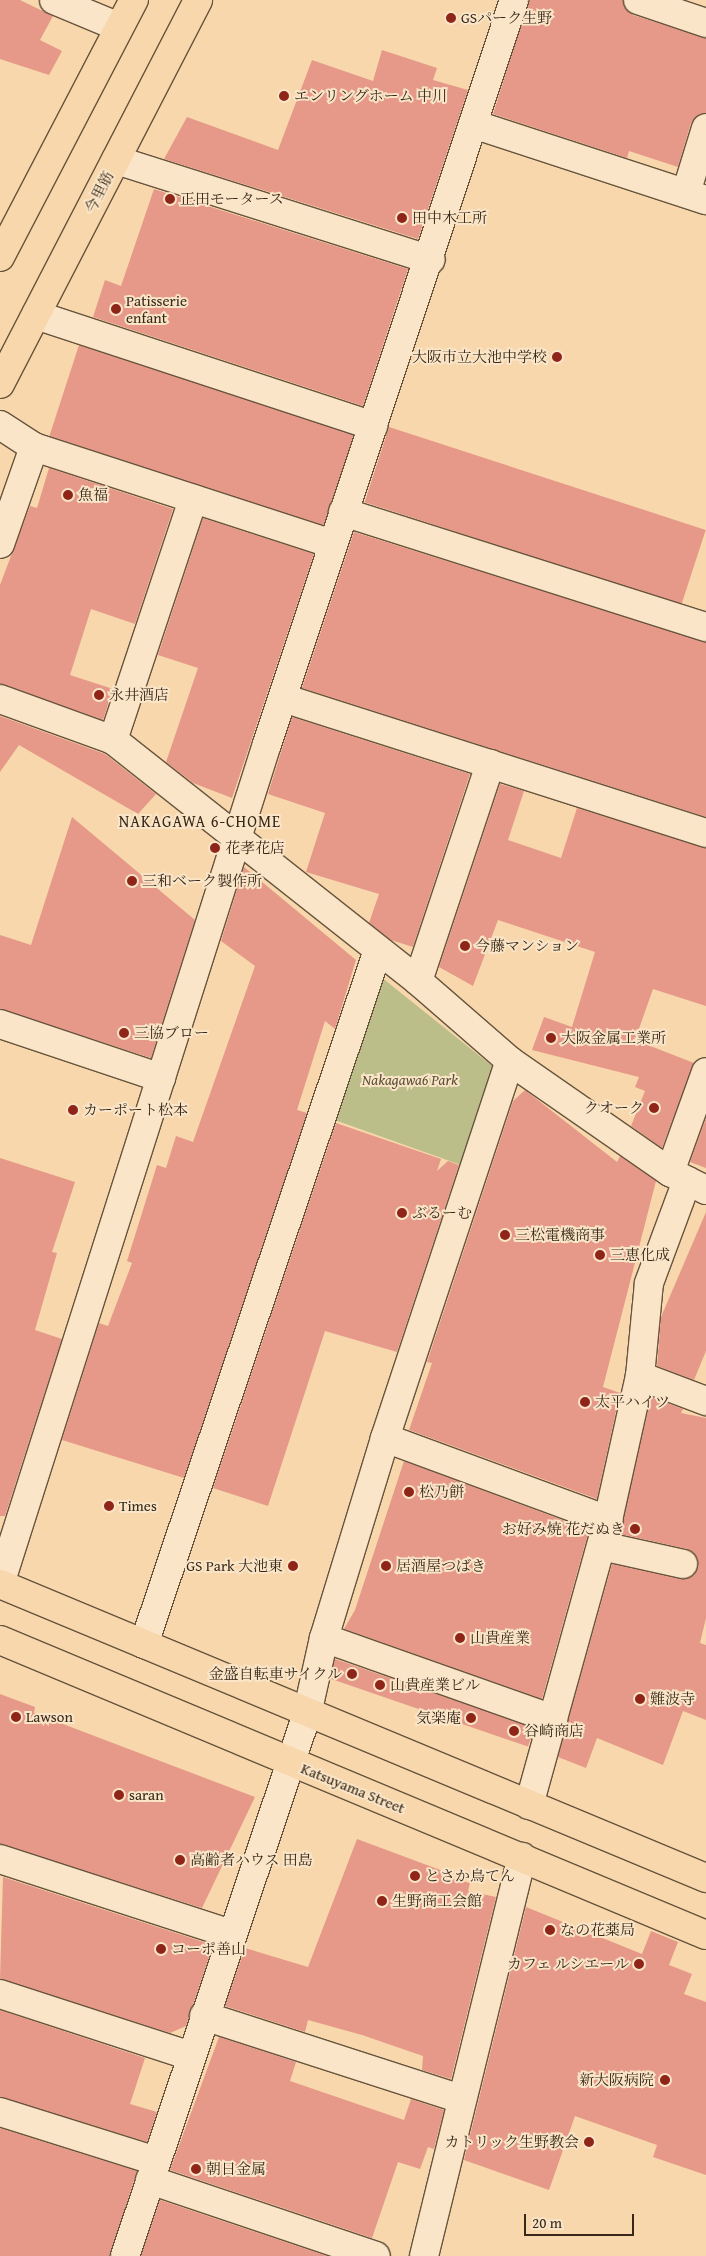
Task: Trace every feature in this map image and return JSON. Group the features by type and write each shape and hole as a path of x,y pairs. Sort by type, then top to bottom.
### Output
{"main road":[{"path":"0,257 134,0"},
{"name":"今里筋","path":"0,384 198,0"},
{"path":"0,1584 307,1714 706,1878"},
{"name":"Katsuyama Street","path":"0,1640 288,1762 522,1857 706,1935"}],"street":[{"path":"54,0 119,27"},
{"path":"0,1584 343,512 431,260 514,0"},
{"path":"638,0 706,23"},
{"path":"473,124 696,197 706,128"},
{"path":"116,160 431,260"},
{"path":"36,315 373,426"},
{"path":"0,425 34,447 333,544"},
{"path":"0,544 34,447"},
{"path":"113,740 193,499"},
{"path":"343,512 706,627"},
{"path":"283,698 706,833"},
{"path":"0,699 113,740 418,981 510,1061 688,1181"},
{"path":"418,981 490,764"},
{"path":"144,1644 378,950"},
{"path":"0,1024 161,1078"},
{"path":"125,2256 288,1762 307,1714 324,1638 385,1438 510,1061"},
{"path":"529,1805 602,1546 640,1376 649,1283 688,1181 706,1072"},
{"path":"640,1376 706,1401"},
{"path":"385,1438 608,1520"},
{"path":"602,1546 683,1564"},
{"path":"324,1638 552,1719"},
{"path":"424,2256 461,2099 522,1857"},
{"path":"0,1859 231,1934"},
{"path":"0,1994 191,2056"},
{"path":"204,2016 461,2099"},
{"path":"0,2112 376,2256"}],"green space":[{"name":"Nakagawa6 Park","path":"381,977 496,1069 461,1165 329,1118"}],"building":[{"path":"0,0 20,0 53,16 40,40 62,51 49,75 0,59"},
{"path":"529,0 623,0 633,15 706,38 706,113 691,123 678,167 629,151 627,158 493,114"},
{"path":"382,50 437,68 433,80 468,90 418,239 164,159 187,117 278,150 312,60 373,81"},
{"path":"154,189 408,269 363,406 93,317 105,280 121,286"},
{"path":"79,345 354,434 324,526 49,436"},
{"path":"389,427 706,530 681,605 365,502"},
{"path":"49,468 173,509 135,624 91,609 70,675 113,689 103,720 0,684 0,585 30,506 37,508"},
{"path":"203,518 314,554 232,798 193,783 166,762 198,668 158,655"},
{"path":"354,532 706,642 706,817 302,688"},
{"path":"0,716 105,754 156,794 138,814 19,745 0,772"},
{"path":"292,717 470,774 413,947 391,940 369,923 379,894 306,872 325,813 268,794"},
{"path":"500,784 524,791 508,840 561,858 577,808 706,848 706,1006 653,989 635,1040 694,1063 662,1148 631,1126 645,1091 635,1087 639,1077 532,1050 544,1017 572,1027 595,952 498,920 473,986 439,967"},
{"path":"72,817 195,920 151,1058 0,1009 0,935 31,945"},
{"path":"244,867 356,960 335,1029 325,1021 297,1110 307,1113 184,1478 62,1440 99,1323 108,1326 132,1263 127,1261 157,1165 166,1168 176,1136 193,1142 255,966 221,941"},
{"path":"525,1090 617,1162 620,1156 656,1181 603,1387 620,1393 597,1499 409,1430 432,1363 427,1362 513,1101"},
{"path":"706,1118 706,1168 690,1162"},
{"path":"336,1123 441,1159 437,1171 448,1161 459,1165 397,1352 325,1331 268,1506 213,1488"},
{"path":"0,1158 75,1182 52,1252 57,1253 35,1330 62,1339 5,1516 0,1516"},
{"path":"706,1212 706,1351 694,1380 657,1366 661,1317"},
{"path":"651,1397 683,1409 681,1413 706,1418 706,1618 700,1643 706,1645 706,1720 683,1711 663,1765 597,1738 586,1768 558,1757 612,1564 680,1579 694,1575 698,1567 698,1559 687,1549 620,1534"},
{"path":"404,1461 589,1530 542,1699 344,1629 355,1610"},
{"path":"335,1659 535,1728 528,1747 328,1678"},
{"path":"0,1694 35,1707 34,1713 255,1797 202,1908 0,1844"},
{"path":"357,1839 443,1871 441,1876 470,1883 468,1891 496,1897 451,2079 422,2070 423,2056 362,2035 308,2020 305,2032 225,2006 245,1948 308,1967"},
{"path":"3,1877 213,1945 186,2026 170,2033 0,1979"},
{"path":"526,1907 642,1954 651,1931 678,1942 669,1965 692,1974 684,1994 706,2002 706,2175 653,2157 657,2145 575,2116 549,2190 464,2160"},
{"path":"0,2010 145,2058 130,2104 157,2112 147,2142 0,2097"},
{"path":"219,2037 296,2062 290,2081 404,2120 411,2099 444,2110 434,2149 428,2147 420,2169 398,2162 372,2238 170,2170"},
{"path":"0,2128 137,2171 110,2256 0,2256"},
{"path":"160,2200 327,2256 141,2256"}],"place":[{"name":"GSパーク生野","path":"451,18"},
{"name":"エンリングホーム 中川","path":"284,96"},
{"name":"正田モータース","path":"170,199"},
{"name":"田中木工所","path":"402,218"},
{"name":"Patisserie enfant","path":"116,309"},
{"name":"大阪市立大池中学校","path":"557,357"},
{"name":"魚福","path":"68,495"},
{"name":"永井酒店","path":"99,695"},
{"name":"花孝花店","path":"215,848"},
{"name":"三和ベーク製作所","path":"132,881"},
{"name":"今藤マンション","path":"465,946"},
{"name":"三協ブロー","path":"124,1033"},
{"name":"大阪金属工業所","path":"551,1038"},
{"name":"クオーク","path":"654,1108"},
{"name":"カーポート松本","path":"73,1110"},
{"name":"ぶるーむ","path":"402,1213"},
{"name":"三松電機商事","path":"505,1235"},
{"name":"三恵化成","path":"600,1255"},
{"name":"太平ハイツ","path":"585,1402"},
{"name":"松乃餅","path":"409,1492"},
{"name":"Times","path":"109,1506"},
{"name":"お好み焼 花だぬき","path":"635,1529"},
{"name":"GS Park 大池東","path":"293,1566"},
{"name":"居酒屋つばき","path":"386,1566"},
{"name":"山貴産業","path":"460,1638"},
{"name":"金盛自転車サイクル","path":"352,1674"},
{"name":"山貴産業ビル","path":"380,1685"},
{"name":"難波寺","path":"640,1699"},
{"name":"Lawson","path":"16,1717"},
{"name":"気楽庵","path":"471,1718"},
{"name":"谷崎商店","path":"514,1731"},
{"name":"saran","path":"119,1795"},
{"name":"高齢者ハウス 田島","path":"180,1860"},
{"name":"とさか鳥てん","path":"415,1876"},
{"name":"生野商工会館","path":"382,1901"},
{"name":"なの花薬局","path":"550,1930"},
{"name":"コーポ善山","path":"161,1949"},
{"name":"カフェ ルシエール","path":"639,1964"},
{"name":"新大阪病院","path":"665,2080"},
{"name":"カトリック生野教会","path":"589,2142"},
{"name":"朝日金属","path":"196,2169"}],"district":[{"name":"NAKAGAWA 6-CHOME","path":"200,821"}]}
